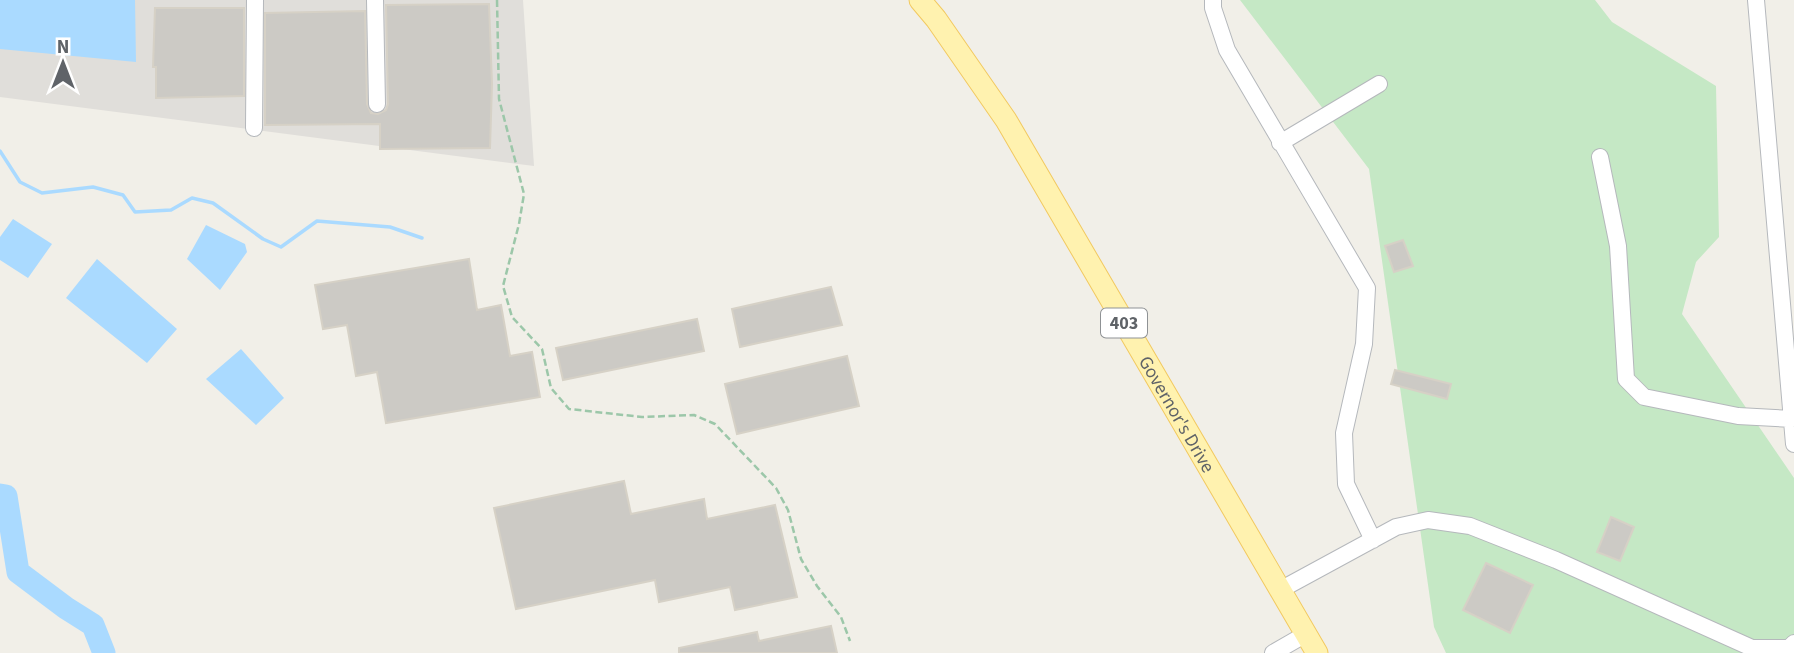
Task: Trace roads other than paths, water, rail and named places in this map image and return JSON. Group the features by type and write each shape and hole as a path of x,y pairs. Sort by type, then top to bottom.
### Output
{"main road":[{"name":"Governor's Drive","path":"920,0 1006,120 1317,653"}],"street":[{"path":"254,128 255,0"},
{"path":"375,0 377,104"},
{"path":"1213,0 1213,8 1227,50 1367,288 1364,344 1344,433 1346,484 1373,540"},
{"path":"1756,0 1794,444"},
{"path":"1280,142 1379,84"},
{"path":"1600,157 1618,246 1626,379 1644,397 1738,416 1792,419"},
{"path":"1280,590 1396,527 1429,520 1470,526 1556,560 1752,648 1789,648 1794,643"},
{"path":"1273,653 1306,634"}],"water":[{"path":"0,0 135,0 136,62 0,49"},
{"path":"13,219 52,244 28,278 0,260 0,237"},
{"path":"206,225 245,244 247,252 220,290 187,259"},
{"path":"97,259 177,329 147,363 66,298"},
{"path":"241,349 284,398 256,425 206,379"}],"waterway":[{"path":"0,151 20,182 42,193 93,187 123,195 135,212 171,210 192,198 213,203 263,239 281,247 317,221 390,227 422,238"},
{"path":"0,495 6,496 18,572 93,625 104,653"}]}
